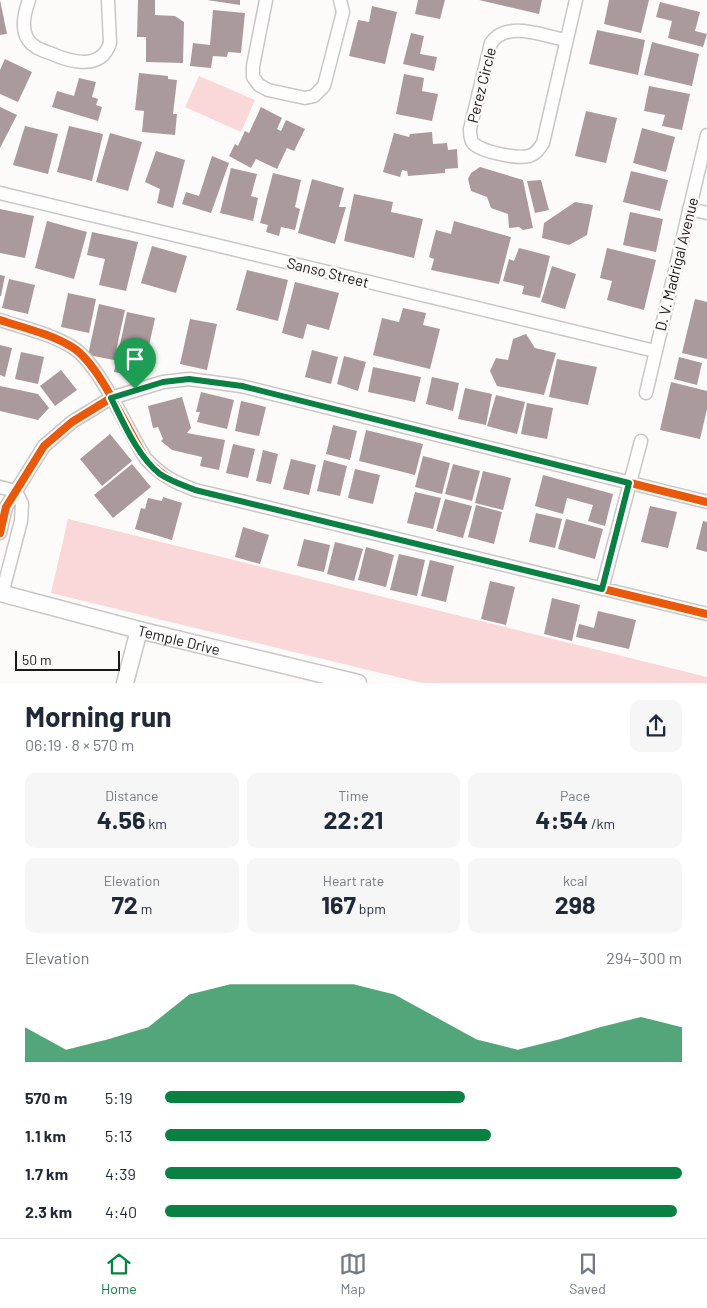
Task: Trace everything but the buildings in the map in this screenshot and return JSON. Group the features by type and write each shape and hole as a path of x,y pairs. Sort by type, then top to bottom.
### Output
{"street":[{"path":"29,0 24,15 24,28 27,38 34,47 62,59 90,62 102,56 108,50 110,43 108,0"},
{"path":"266,0 253,66 253,77 259,85 268,90 305,98 314,96 324,86 343,12 340,0"},
{"name":"Perez Circle","path":"566,40 513,30 496,36 491,43 470,129 473,143 482,150 521,158 531,156 538,151 543,143 576,0"},
{"name":"D. V. Madrigal Avenue","path":"646,393 707,135"},
{"name":"Sanso Street","path":"0,193 655,351"},
{"path":"689,209 707,213"},
{"path":"0,320 56,339 73,348 88,361 146,459 159,473 195,490 707,614"},
{"path":"0,533 6,507 44,446 72,422 111,398 163,382 189,379 216,381 242,386 707,502"},
{"path":"602,589 641,441"},
{"path":"0,486 16,491 22,504 21,521 1,593"},
{"name":"Temple Drive","path":"1,593 139,630 358,683"},
{"path":"125,683 139,630"}],"shaded area":[{"path":"199,76 255,100 241,132 185,107"},
{"path":"68,519 707,677 707,683 422,683 51,593"}],"cycle path":[{"path":"0,320 55,338 72,347 93,368 103,382 146,459 174,481 195,490 707,614"},
{"path":"0,533 6,507 44,446 72,422 111,398 163,382 189,379 241,386 707,502"}],"route":[{"path":"189,379 216,381 629,483 602,589 195,490 176,482 159,473 146,459 111,398 135,389 163,382 189,379"}]}
